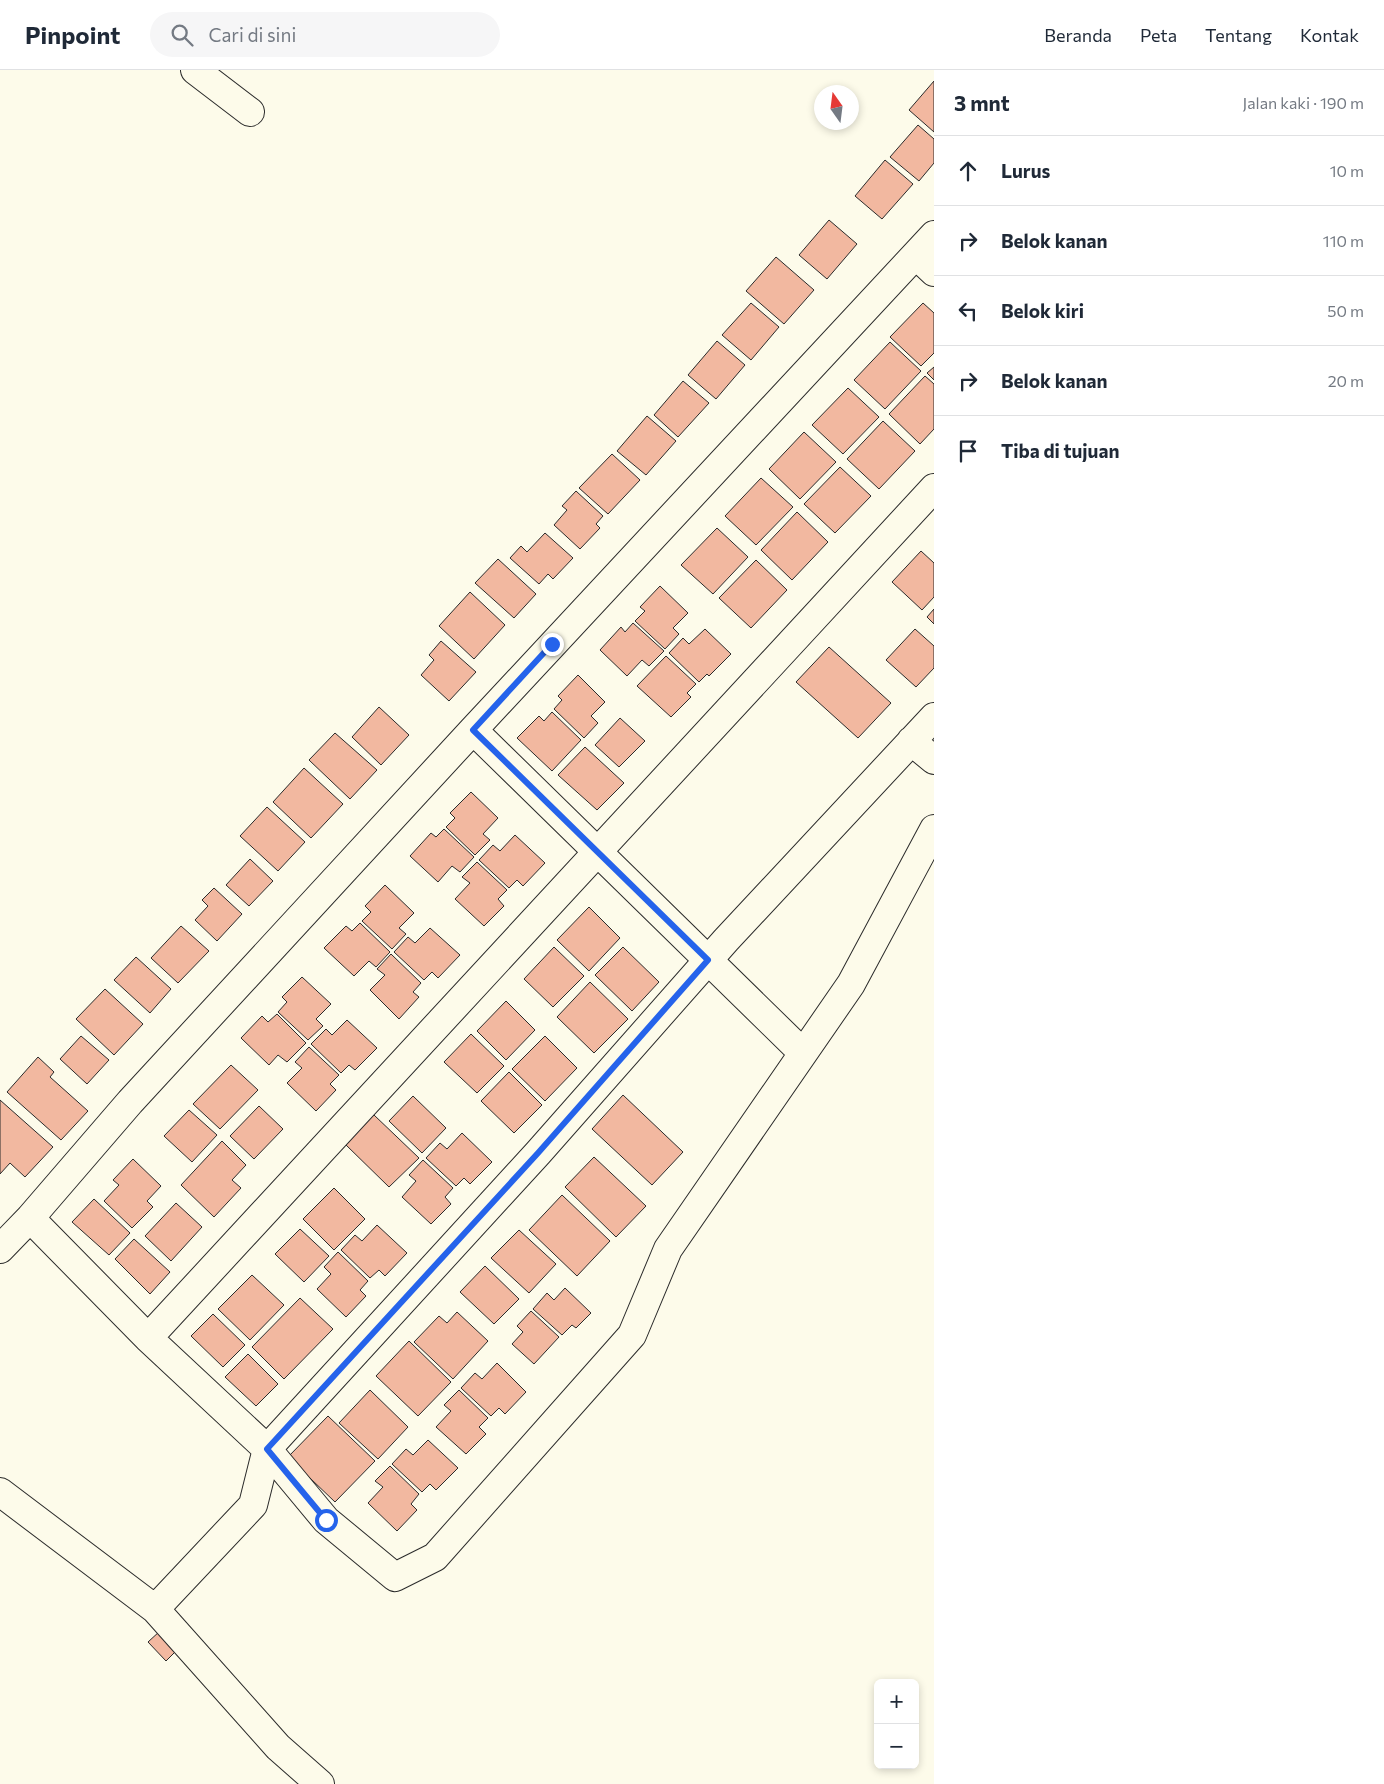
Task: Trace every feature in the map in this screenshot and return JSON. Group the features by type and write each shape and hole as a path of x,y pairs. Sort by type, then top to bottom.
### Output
{"street":[{"path":"195,70 250,112"},
{"path":"0,1249 30,1218 130,1102 473,730 925,263 934,235"},
{"path":"148,1338 934,488"},
{"path":"155,1609 252,1505 267,1449 538,1153 708,960 934,717"},
{"path":"473,730 803,1053"},
{"path":"911,742 934,760"},
{"path":"30,1218 148,1338 267,1449 326,1520 395,1577 435,1557 632,1335 668,1249 851,984 934,829"},
{"path":"0,1492 155,1609 278,1747 320,1784"}],"building":[{"path":"934,81 934,132 909,110"},
{"path":"918,125 934,139 934,163 919,181 890,157"},
{"path":"885,160 913,184 882,219 855,196"},
{"path":"829,220 857,244 827,279 799,255"},
{"path":"776,257 814,290 784,324 746,291"},
{"path":"751,303 779,327 751,360 722,335"},
{"path":"923,303 934,313 934,353 921,366 890,337"},
{"path":"717,341 745,365 716,399 688,375"},
{"path":"890,342 921,371 885,409 854,380"},
{"path":"934,367 934,380 927,373"},
{"path":"925,376 934,384 934,429 920,444 889,414"},
{"path":"683,381 709,403 678,437 654,415"},
{"path":"848,388 879,417 843,454 812,425"},
{"path":"647,416 676,441 646,475 617,451"},
{"path":"883,421 915,451 879,489 847,459"},
{"path":"804,432 836,462 800,499 769,469"},
{"path":"612,454 640,480 608,514 579,488"},
{"path":"840,467 871,496 835,533 804,504"},
{"path":"761,478 793,507 756,545 725,516"},
{"path":"576,491 603,516 596,524 600,528 580,549 554,525 567,510 562,506"},
{"path":"797,512 828,542 792,580 761,550"},
{"path":"717,528 748,557 713,594 681,565"},
{"path":"545,533 573,558 553,579 548,574 539,584 510,558 521,546 527,552"},
{"path":"921,551 934,563 934,597 922,610 892,582"},
{"path":"498,559 536,594 514,618 475,583"},
{"path":"756,560 787,590 751,628 719,598"},
{"path":"660,586 688,613 673,628 679,634 665,649 635,621 645,611 640,607"},
{"path":"470,592 505,625 474,659 439,626"},
{"path":"934,609 934,624 927,617"},
{"path":"633,623 664,651 649,666 642,660 627,676 600,650 621,627 625,632"},
{"path":"705,629 731,654 709,676 707,674 699,682 669,653 683,638 689,644"},
{"path":"915,629 934,646 934,668 916,687 886,660"},
{"path":"441,641 476,672 449,701 421,675 434,660 429,655"},
{"path":"829,647 891,703 858,738 796,682"},
{"path":"666,656 696,684 687,693 691,697 671,717 637,686"},
{"path":"578,675 605,702 591,716 598,723 584,738 554,709 562,700 558,696"},
{"path":"379,707 409,735 381,765 352,737"},
{"path":"552,712 581,740 552,771 517,738 539,716 544,721"},
{"path":"620,718 645,741 619,767 595,745"},
{"path":"335,733 377,770 350,799 309,760"},
{"path":"585,747 624,783 597,810 558,775"},
{"path":"304,768 343,804 311,838 273,802"},
{"path":"471,792 498,818 483,834 490,840 475,855 446,827 455,818 450,813"},
{"path":"267,807 305,842 278,871 240,836"},
{"path":"444,829 474,857 460,872 452,866 438,882 410,856 431,833 436,837"},
{"path":"515,835 545,863 523,886 517,880 509,888 479,860 493,845 500,851"},
{"path":"250,859 273,881 249,906 226,885"},
{"path":"477,862 507,890 498,899 504,906 484,926 455,899 470,883 462,877"},
{"path":"385,885 414,913 399,928 406,934 392,949 362,921 371,912 365,906"},
{"path":"214,888 242,914 217,941 195,920 208,906 202,900"},
{"path":"589,907 620,938 589,971 557,940"},
{"path":"360,923 390,952 376,967 369,961 354,976 324,948 346,926 352,931"},
{"path":"181,926 209,951 178,983 151,958"},
{"path":"430,928 460,955 438,978 432,972 424,980 394,952 408,937 415,943"},
{"path":"554,947 584,976 553,1007 524,979"},
{"path":"623,947 659,982 632,1011 595,975"},
{"path":"391,954 421,983 413,992 419,997 399,1019 370,990 385,975 377,969"},
{"path":"136,957 171,989 150,1013 114,980"},
{"path":"302,977 331,1004 316,1019 323,1026 308,1040 278,1012 287,1002 282,997"},
{"path":"590,982 628,1019 594,1053 557,1017"},
{"path":"105,989 143,1024 114,1055 76,1019"},
{"path":"506,1001 535,1030 506,1060 477,1031"},
{"path":"277,1014 306,1043 287,1062 278,1055 269,1065 241,1038 262,1016 268,1022"},
{"path":"347,1020 377,1048 355,1070 349,1065 341,1073 311,1044 326,1029 332,1035"},
{"path":"471,1034 504,1066 477,1093 444,1062"},
{"path":"81,1036 109,1060 87,1084 60,1059"},
{"path":"545,1036 577,1068 545,1101 512,1069"},
{"path":"309,1047 339,1075 330,1084 336,1090 316,1111 287,1083 302,1068 295,1062"},
{"path":"38,1057 54,1072 50,1077 88,1111 61,1140 7,1092"},
{"path":"231,1065 258,1090 220,1129 193,1104"},
{"path":"509,1072 542,1105 514,1133 481,1101"},
{"path":"623,1095 683,1152 652,1185 592,1129"},
{"path":"413,1096 446,1128 422,1153 389,1121"},
{"path":"0,1100 53,1147 25,1177 10,1163 0,1174"},
{"path":"259,1106 283,1129 254,1159 230,1136"},
{"path":"189,1110 217,1135 192,1162 164,1136"},
{"path":"374,1115 419,1158 389,1187 345,1144"},
{"path":"462,1133 492,1162 470,1184 464,1178 456,1186 426,1158 440,1143 447,1149"},
{"path":"222,1141 246,1165 232,1180 241,1188 214,1217 181,1185"},
{"path":"594,1157 646,1206 616,1237 565,1187"},
{"path":"133,1159 161,1186 147,1201 153,1207 132,1228 104,1201 119,1185 113,1180"},
{"path":"423,1160 453,1188 445,1197 451,1204 431,1224 402,1197 416,1181 409,1175"},
{"path":"334,1188 365,1219 334,1250 303,1219"},
{"path":"562,1195 610,1241 577,1276 529,1230"},
{"path":"94,1199 130,1233 109,1255 72,1222"},
{"path":"176,1203 202,1227 171,1261 145,1236"},
{"path":"377,1225 407,1253 385,1276 379,1270 370,1278 341,1250 355,1235 362,1241"},
{"path":"300,1229 329,1256 304,1282 275,1254"},
{"path":"519,1230 556,1264 529,1293 491,1258"},
{"path":"134,1239 170,1272 150,1294 115,1259"},
{"path":"338,1252 368,1281 360,1290 366,1296 346,1317 317,1289 331,1274 324,1267"},
{"path":"485,1266 519,1299 494,1324 460,1292"},
{"path":"252,1275 284,1305 250,1340 218,1309"},
{"path":"565,1288 591,1313 576,1328 572,1325 562,1335 533,1309 547,1293 554,1300"},
{"path":"300,1298 333,1329 284,1379 252,1347"},
{"path":"531,1311 559,1337 534,1364 512,1344 523,1332 517,1326"},
{"path":"457,1312 488,1341 453,1379 414,1342 439,1316 447,1323"},
{"path":"213,1314 245,1345 223,1367 191,1336"},
{"path":"409,1341 451,1382 418,1416 376,1376"},
{"path":"248,1354 278,1384 256,1406 225,1377"},
{"path":"497,1363 526,1392 505,1414 499,1408 491,1416 461,1388 475,1373 482,1379"},
{"path":"370,1390 408,1427 378,1459 339,1423"},
{"path":"459,1390 488,1418 479,1427 486,1434 466,1454 436,1427 451,1411 444,1405"},
{"path":"328,1416 375,1461 335,1502 288,1457"},
{"path":"428,1440 458,1468 436,1490 430,1484 422,1492 392,1464 406,1449 413,1455"},
{"path":"390,1466 419,1494 411,1504 417,1510 397,1531 368,1503 383,1487 375,1481"},
{"path":"160,1631 178,1649 166,1661 148,1642"}],"route":[{"path":"326,1520 267,1449 538,1153 708,960 473,730 552,644"}]}
